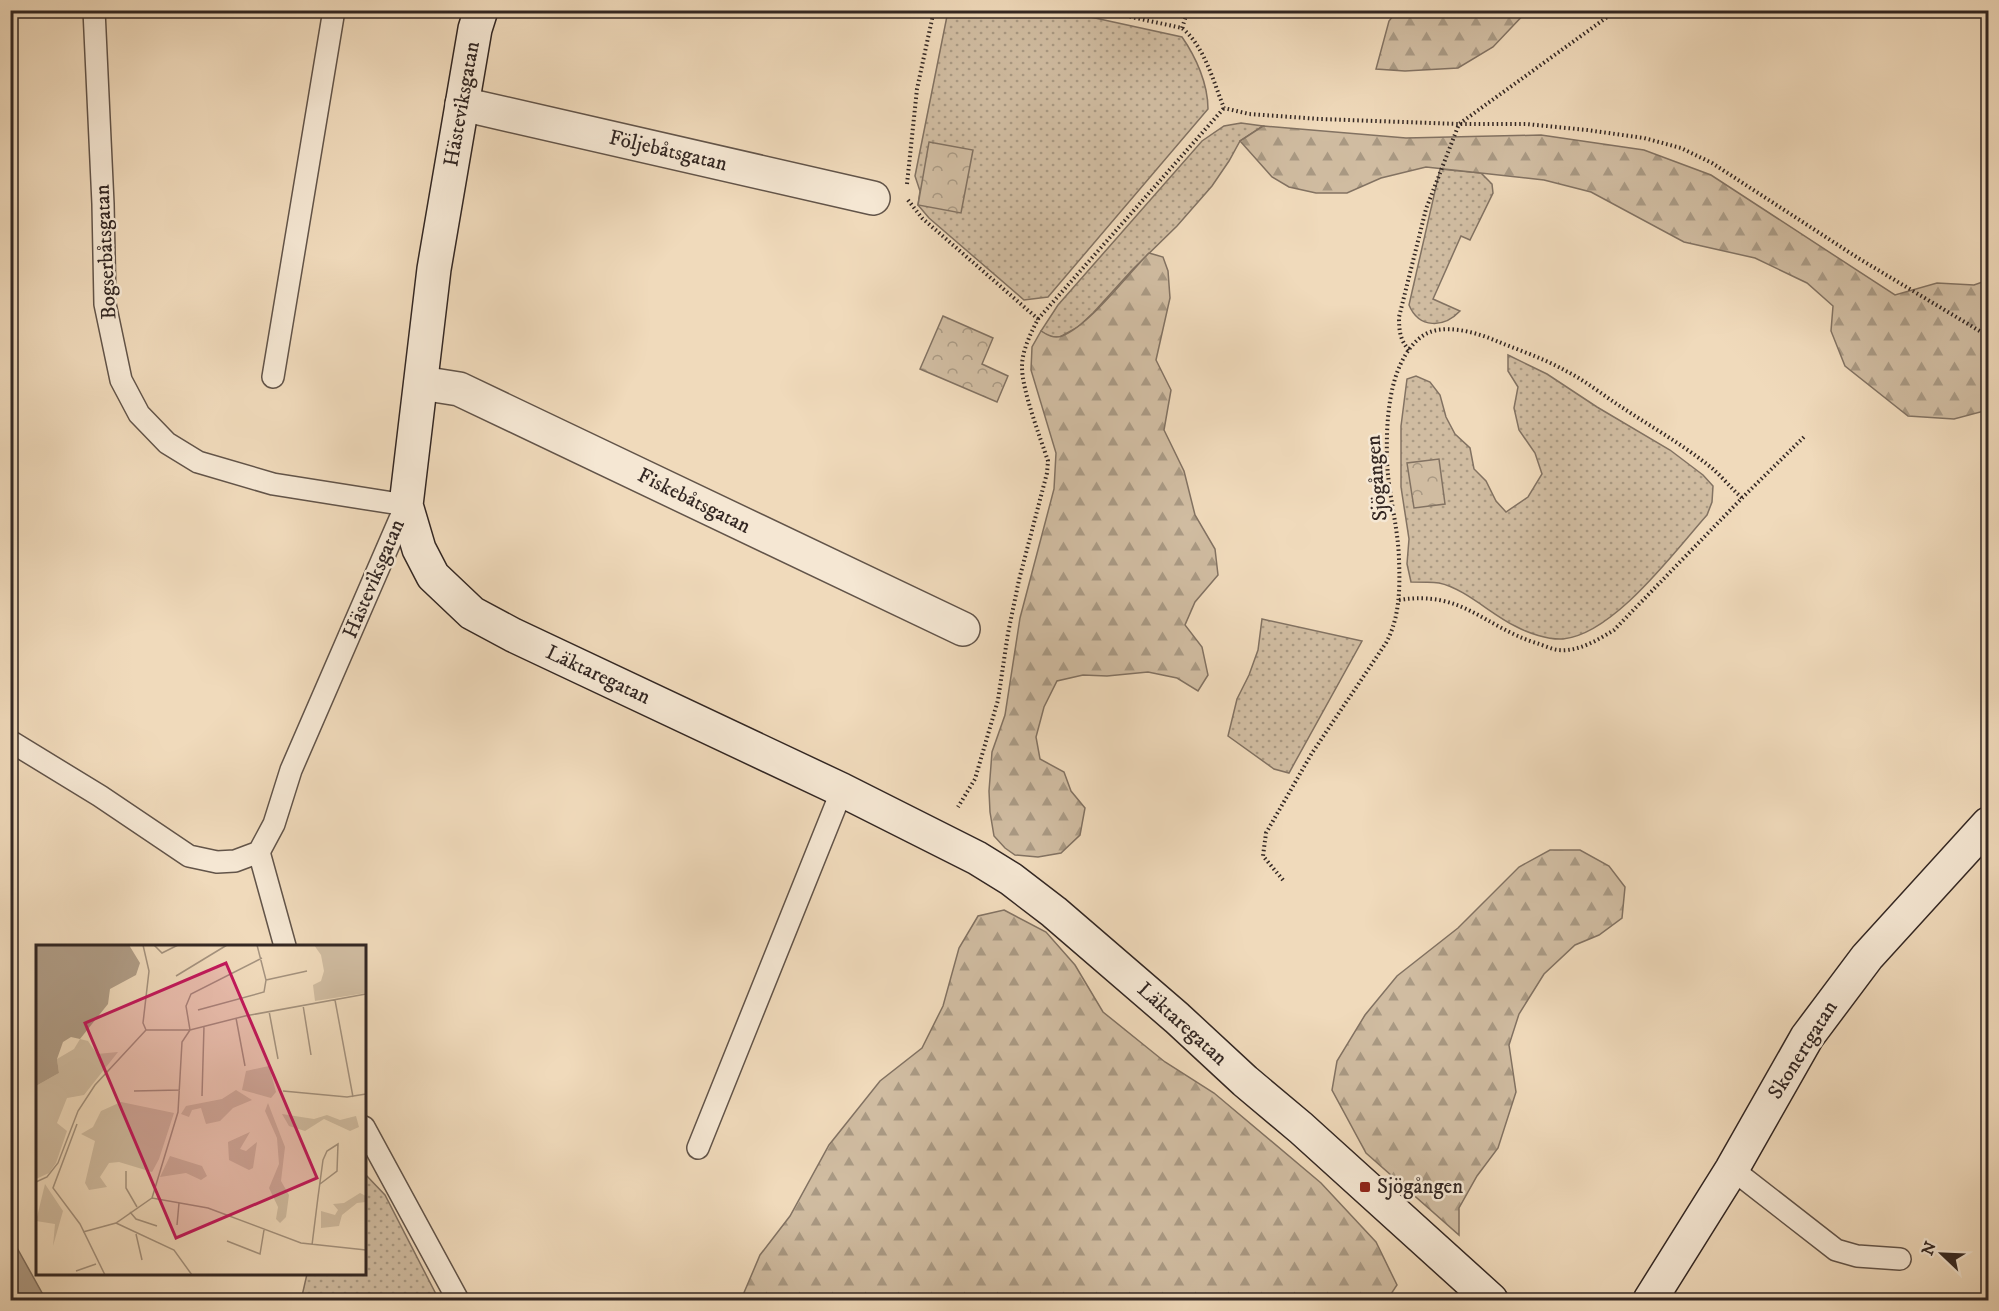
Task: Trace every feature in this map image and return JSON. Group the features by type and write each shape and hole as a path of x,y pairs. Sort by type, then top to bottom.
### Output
{"street":[{"name":"Hästeviksgatan","path":"406,505 434,269 475,29 481,10"},
{"name":"Följebåtsgatan","path":"462,104 873,198"},
{"name":"Fiskebåtsgatan","path":"421,383 459,389 963,630"},
{"name":"Läktaregatan","path":"406,505 419,549 433,576 472,613 513,635 842,790 939,838 1011,879 1054,912 1177,1018 1491,1300"},
{"name":"Skonertgatan","path":"1650,1300 1732,1169 1807,1037 1839,992 1867,957 1989,824"}],"lane":[{"name":"Bogserbåtsgatan","path":"94,10 105,304 121,380 139,414 166,442 198,462 273,484 406,505"},
{"path":"273,377 334,10"},
{"name":"Hästeviksgatan","path":"259,852 274,824 291,770 406,505"},
{"path":"10,741 100,796 189,856 217,862 236,861 259,852 285,945"},
{"path":"698,1148 842,790"},
{"path":"366,1131 458,1300"},
{"path":"1732,1169 1836,1250 1857,1256 1900,1259"}],"path":[{"path":"934,10 917,89 906,196 922,219 1038,319"},
{"path":"1099,10 1182,28 1191,35 1199,46 1224,108"},
{"path":"1182,28 1188,10"},
{"path":"1409,350 1402,342 1399,317 1426,209 1459,124 1617,10"},
{"path":"939,838 975,779 998,700 1019,580 1047,473 1048,461 1023,381 1022,366 1029,336 1038,319 1224,108"},
{"path":"1224,108 1249,114 1320,119 1526,124 1644,138 1681,148 1712,163 1858,258 1989,336"},
{"name":"Sjögången","path":"1283,880 1263,856 1266,833 1312,753 1386,643 1394,627 1399,600 1399,559 1387,463 1387,425 1390,398 1398,373 1409,350 1422,336 1439,330 1458,330 1483,335 1566,371 1686,448 1742,498"},
{"path":"1399,600 1417,597 1446,600 1526,640 1558,650 1594,642 1614,630 1806,435"}],"green space":[{"path":"948,11 1063,11 1182,37 1200,71 1206,90 1208,109 1048,297 1024,300 929,218 918,205 920,191 915,176"},
{"path":"1397,11 1527,11 1493,47 1458,68 1405,71 1376,69 1389,21"},
{"path":"1241,123 1263,126 1240,141 1212,186 1177,226 1078,327 1060,337 1050,337 1041,331 1058,305 1202,141 1224,126"},
{"path":"1263,126 1406,138 1541,135 1644,150 1711,175 1895,295 1937,283 1974,285 1988,280 1988,410 1954,419 1908,416 1845,366 1831,331 1833,306 1807,283 1755,258 1684,242 1591,192 1544,180 1426,167 1381,178 1347,193 1316,193 1289,187 1272,177 1240,141"},
{"path":"929,142 973,150 961,213 918,205"},
{"path":"1440,169 1481,173 1492,184 1493,193 1470,240 1461,236 1433,299 1460,311 1447,321 1432,323 1419,318 1409,305"},
{"path":"1149,253 1163,257 1168,271 1170,298 1156,360 1171,390 1164,430 1184,471 1195,515 1215,549 1218,575 1195,602 1185,625 1202,647 1208,675 1198,691 1177,678 1148,672 1107,676 1083,675 1057,681 1044,707 1036,737 1040,759 1064,772 1071,791 1085,808 1080,835 1061,853 1038,857 1015,855 994,836 989,791 992,752 1005,715 1020,618 1054,489 1056,453 1031,370 1032,347 1041,331 1059,337 1084,322"},
{"path":"943,316 993,338 982,364 1008,376 997,402 920,369"},
{"path":"1508,355 1547,374 1670,450 1703,475 1713,486 1712,502 1707,515 1642,589 1602,623 1582,634 1563,639 1545,637 1520,629 1448,586 1439,583 1411,582 1407,564 1409,539 1401,487 1401,426 1407,379 1416,376 1430,382 1440,395 1446,417 1455,434 1470,448 1474,469 1486,481 1496,501 1506,512 1528,497 1542,474 1535,453 1519,430 1514,408 1518,387 1508,371"},
{"path":"1439,459 1445,504 1414,508 1407,463"},
{"path":"1262,619 1362,641 1289,773 1274,769 1228,736 1237,699 1258,650"},
{"path":"1550,850 1580,850 1609,866 1625,887 1622,918 1599,935 1575,945 1544,974 1519,1014 1509,1045 1516,1092 1498,1148 1477,1176 1459,1208 1459,1235 1366,1153 1332,1090 1337,1061 1365,1015 1397,976 1458,928 1519,867"},
{"path":"1004,910 1046,932 1075,965 1103,1012 1165,1062 1214,1093 1321,1183 1376,1242 1397,1285 1387,1300 742,1300 760,1255 790,1216 829,1145 880,1081 922,1048 943,1006 959,948 978,916"},
{"path":"366,1175 385,1195 439,1300 299,1300 307,1275 366,1275"}],"shaded area":[{"path":"11,1237 46,1300 11,1300"}],"place":[{"name":"Sjögången","path":"1365,1187"}]}
